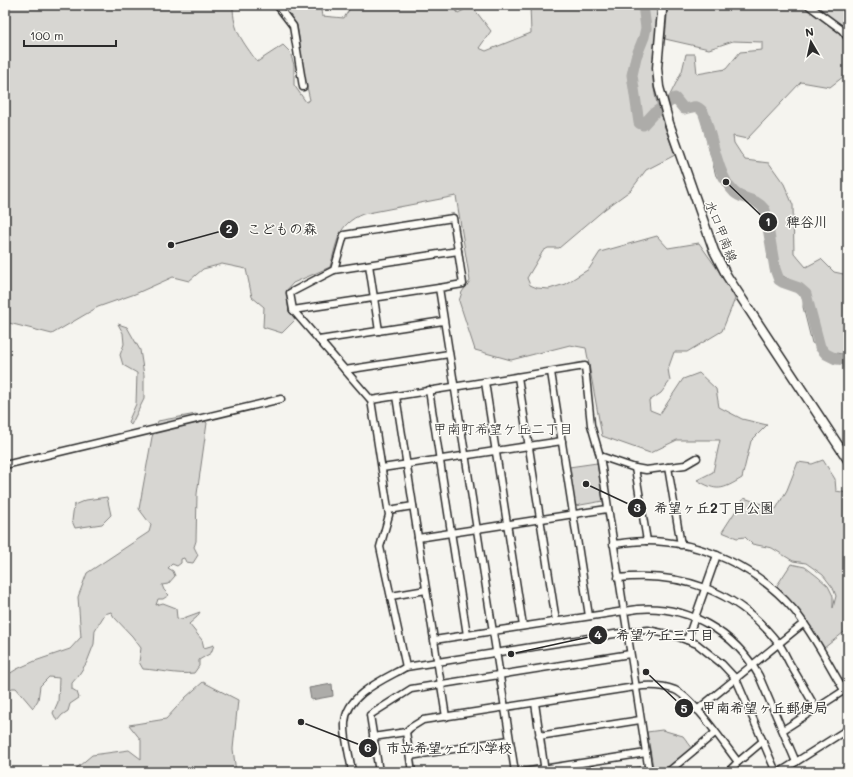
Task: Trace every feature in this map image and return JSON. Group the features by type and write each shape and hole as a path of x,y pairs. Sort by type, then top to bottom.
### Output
{"main road":[{"name":"水口甲南線","path":"661,5 662,11 657,68 659,87 714,251 727,276 848,460"}],"street":[{"path":"277,5 293,26 303,87"},
{"path":"808,5 842,30 848,38"},
{"path":"293,310 463,284 453,218 344,235 334,270"},
{"path":"406,667 380,547 388,522 389,510 371,400 293,310 290,293 334,270 458,251"},
{"path":"369,265 379,331"},
{"path":"438,288 515,772"},
{"path":"319,340 444,321"},
{"path":"345,370 449,354"},
{"path":"371,400 586,366 591,425 600,456 646,753 648,771 633,772"},
{"path":"551,372 589,616"},
{"path":"518,377 556,621"},
{"path":"485,382 523,626"},
{"path":"429,390 467,635"},
{"path":"396,396 446,717"},
{"path":"5,465 281,399"},
{"path":"382,468 562,441"},
{"path":"600,456 635,468 652,470 685,465 697,458"},
{"path":"668,467 681,545"},
{"path":"635,468 646,541"},
{"path":"389,510 413,506"},
{"path":"418,538 607,509"},
{"path":"613,544 646,541 681,545 717,555 745,569 765,582 785,600 804,623 846,689 783,730"},
{"path":"687,640 717,555"},
{"path":"618,578 659,576 681,580 705,587 720,594 750,614 779,644 816,709"},
{"path":"391,596 426,590"},
{"path":"434,640 624,610 652,608 674,611 695,618 716,629 732,641 753,665 796,762"},
{"path":"697,710 804,623"},
{"path":"352,772 345,727 346,715 352,701 363,692 406,667 648,630 697,644 716,658 736,679 776,772"},
{"path":"379,772 370,715 411,689 630,654"},
{"path":"374,737 406,732 423,720 655,685 675,690 686,698 738,762"},
{"path":"535,703 545,770"},
{"path":"540,736 640,720"},
{"path":"780,772 848,729"},
{"path":"406,732 412,772"},
{"path":"668,772 715,733"},
{"path":"410,756 509,740"},
{"path":"728,772 763,741"},
{"path":"523,772 545,770 646,753"}],"shaded area":[{"path":"5,5 233,5 233,14 237,29 243,42 257,62 283,45 290,52 294,65 294,85 306,102 310,100 299,52 300,43 297,25 282,5 320,5 322,16 344,18 352,5 452,5 458,13 464,10 464,5 471,5 491,31 479,48 486,51 531,33 530,5 658,5 653,64 653,83 660,114 675,155 646,170 631,190 605,209 559,248 548,248 543,251 527,278 530,285 537,288 549,289 565,284 589,269 600,252 657,236 668,248 699,243 728,284 735,299 722,331 687,352 674,352 668,369 670,381 661,393 649,401 650,410 660,414 683,379 699,373 716,389 719,407 742,419 767,425 751,441 742,478 720,488 715,488 697,480 713,472 720,440 677,440 650,453 602,436 586,348 570,345 511,360 475,350 459,301 462,292 470,281 456,196 363,214 354,218 339,235 330,267 293,283 286,291 289,312 296,319 282,333 263,327 264,307 252,297 246,269 222,264 203,269 189,281 173,277 135,294 98,307 52,334 5,322"},
{"path":"668,5 848,5 848,73 830,87 801,82 747,139 733,136 734,143 745,160 769,163 784,184 793,205 794,253 806,267 821,259 834,272 848,275 848,355 830,352 812,343 803,307 804,288 783,276 768,260 765,207 716,176 697,104 671,105 669,97 682,71 686,54 695,54 697,74 726,69 740,52 762,50 762,42 733,41 709,49 665,39"},
{"path":"118,324 127,327 140,350 144,375 144,399 131,425 128,422 136,404 137,373 123,365 120,355 124,344 123,333"},
{"path":"196,414 207,423 197,494 196,541 194,547 198,555 193,563 186,562 184,558 181,559 181,563 177,566 172,564 168,568 173,571 175,576 168,584 162,585 164,590 169,595 163,599 158,599 156,605 163,603 176,608 177,618 181,619 200,612 189,624 202,640 204,648 214,645 211,653 199,660 199,666 194,673 175,673 143,669 139,662 141,648 111,612 105,614 95,630 94,644 87,662 72,683 72,689 77,692 79,698 70,704 68,711 57,721 53,713 58,702 59,678 49,677 40,686 38,700 33,708 16,688 12,688 7,692 5,691 5,675 35,661 70,649 81,637 78,597 87,573 149,532 151,525 139,509 152,437 158,421"},
{"path":"823,460 835,479 836,491 848,493 848,529 844,551 848,553 848,629 824,648 797,608 776,587 791,564 805,567 828,586 833,596 833,608 836,596 833,588 823,575 806,563 793,561 772,548 752,544 745,537 737,538 722,532 744,498 776,509 787,490 798,462 812,464"},
{"path":"597,463 603,501 575,506 569,467"},
{"path":"107,497 111,515 102,524 75,528 72,521 74,505 86,500"},
{"path":"203,682 238,700 233,749 236,772 72,772 92,755 129,750 141,759 141,740 129,725 166,719 186,697"},
{"path":"332,684 333,696 311,700 309,688"},
{"path":"662,730 683,736 693,749 665,772 654,772 647,732"}],"waterway":[{"path":"643,5 646,28 636,57 632,75 639,123 643,125 654,113 675,98 684,109 693,107 701,109 719,165 728,185 737,195 757,203 765,210 775,269 779,280 799,288 806,294 820,347 826,354 836,359 848,360"}],"place":[{"name":"稗谷川","path":"726,182"},
{"name":"こどもの森","path":"171,245"},
{"name":"希望ヶ丘2丁目公園","path":"586,484"},
{"name":"希望ケ丘三丁目","path":"511,654"},
{"name":"甲南希望ヶ丘郵便局","path":"646,672"},
{"name":"市立希望ヶ丘小学校","path":"301,722"}],"district":[{"name":"甲南町希望ケ丘二丁目","path":"503,428"}]}
